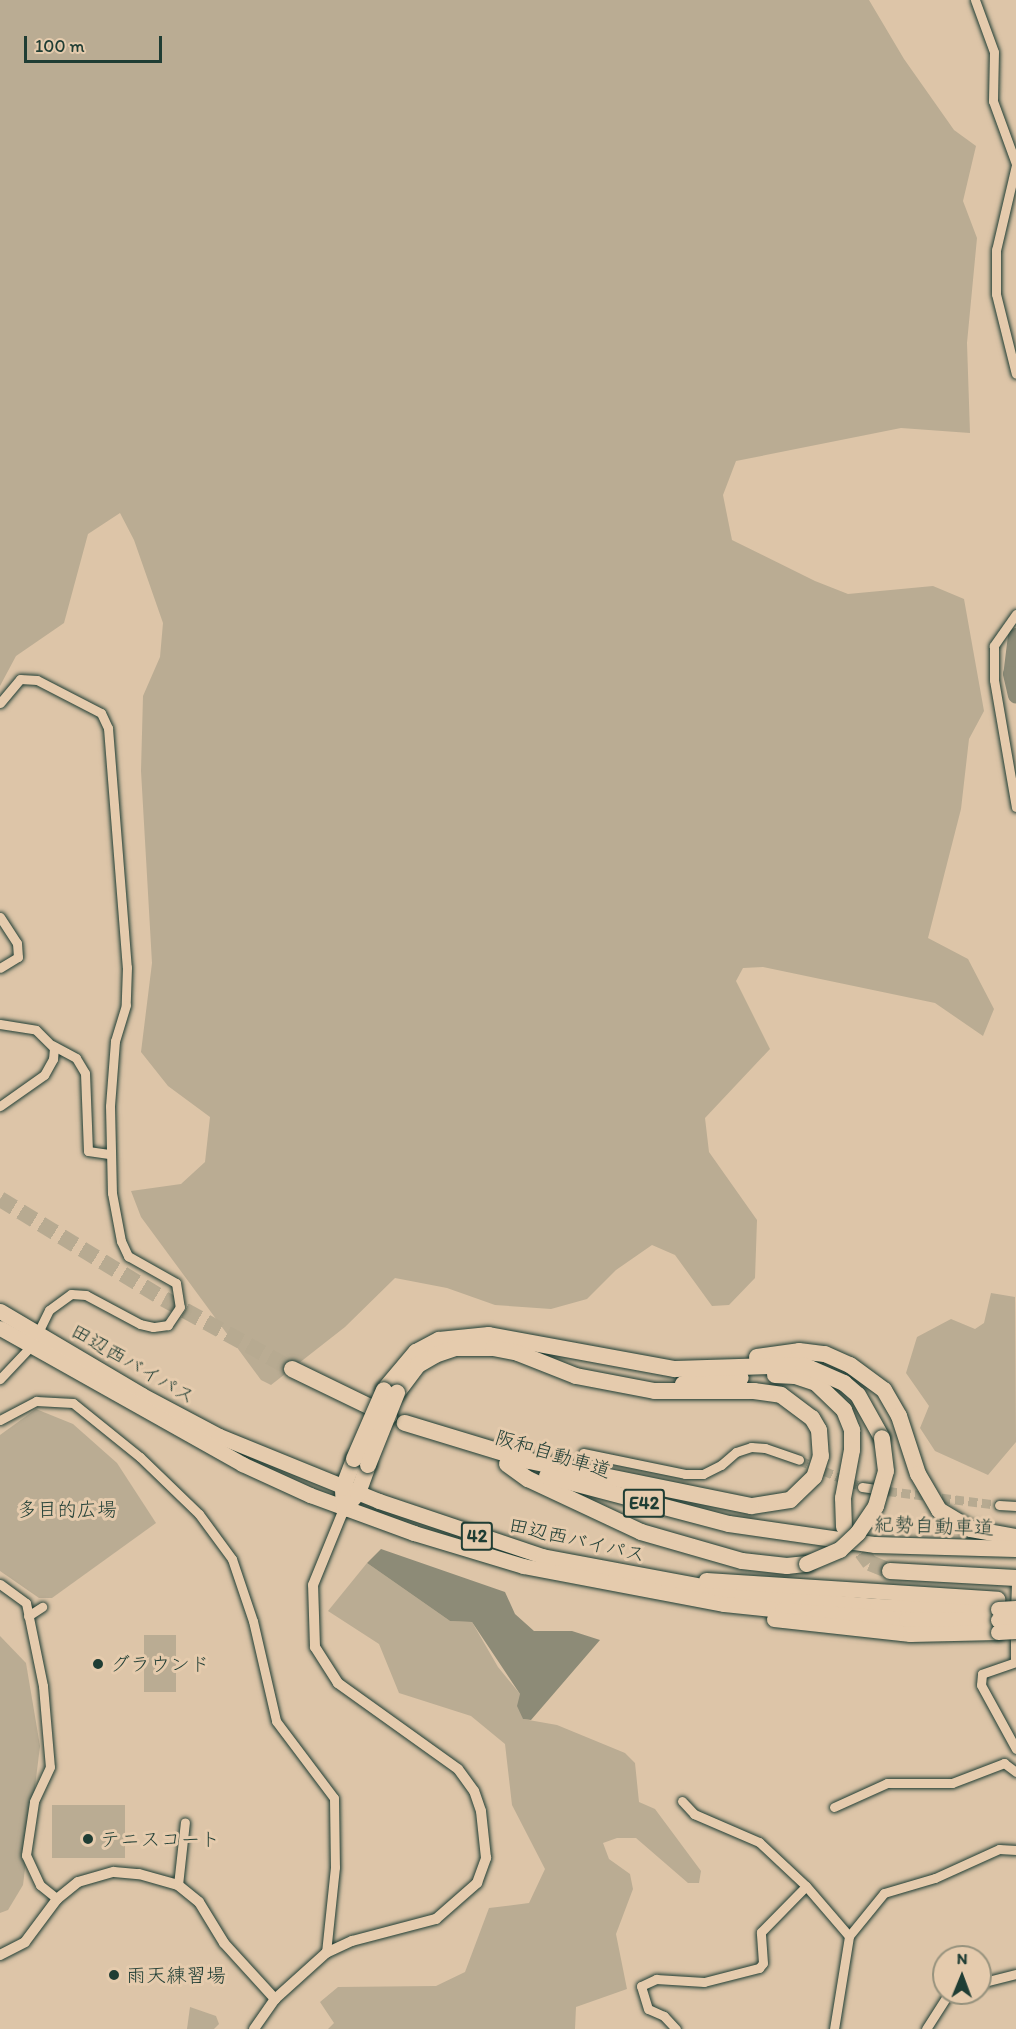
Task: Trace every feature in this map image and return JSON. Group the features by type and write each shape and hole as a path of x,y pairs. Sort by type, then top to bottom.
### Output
{"highway":[{"name":"田辺西バイパス","path":"0,1311 34,1339 242,1464 344,1509 523,1566 586,1579 782,1610 895,1618 998,1615 1016,1608"},
{"name":"田辺西バイパス","path":"0,1328 34,1339 219,1436 351,1490 490,1541 611,1571 912,1596 1016,1620"},
{"path":"344,1509 390,1392 416,1352 439,1340 461,1335 489,1335 675,1369 803,1365 824,1373 858,1395 882,1438 886,1472 876,1506 858,1533 840,1550 807,1563 787,1566 742,1561 641,1532 528,1479 507,1464"},
{"path":"390,1392 418,1365 455,1348 493,1347 576,1376 655,1391 754,1391 780,1395 813,1418 822,1444 818,1469 806,1488 790,1500 751,1506 530,1461 405,1423"},
{"path":"697,1368 799,1351 825,1354 850,1365 884,1390 899,1416 918,1474 939,1510 971,1529 1016,1537"},
{"path":"549,1365 661,1384 768,1375 795,1376 816,1383 844,1410 852,1430 851,1458 843,1498 847,1535"},
{"name":"阪和自動車道","path":"292,1370 405,1423 507,1464 711,1520 847,1535"},
{"name":"紀勢自動車道","path":"847,1535 957,1546 1016,1549"},
{"path":"890,1571 1016,1578"},
{"name":"42","path":"1016,1598 998,1615 1016,1631"}],"street":[{"path":"975,0 994,52 993,101 1016,164 996,250 999,318 1016,374"},
{"path":"1016,614 994,646 994,680 1016,807"},
{"path":"0,703 20,679 37,680 101,713 108,728 127,967 126,1005 115,1041 109,1154 120,1241 128,1256 140,1266 162,1272 176,1283 180,1307 168,1325 153,1327 140,1324 86,1295 71,1294 49,1311 34,1339 0,1379"},
{"path":"0,917 17,943 18,957 0,968"},
{"path":"0,1024 36,1030 52,1045 76,1058 85,1073 88,1151 109,1154"},
{"path":"0,1106 44,1075 53,1059 52,1045"},
{"path":"0,1420 36,1401 73,1403 140,1457 199,1514 232,1559 253,1621 276,1721 334,1798 335,1867 326,1953"},
{"path":"583,1453 685,1474 703,1474 721,1465 736,1452 751,1447 765,1448 799,1460"},
{"path":"862,1487 888,1491"},
{"path":"999,1505 1016,1506"},
{"path":"254,2029 275,1998 326,1953 352,1941 436,1919 477,1883 486,1858 482,1811 474,1791 458,1769 338,1683 315,1647 313,1585 344,1509"},
{"path":"0,1584 26,1603 42,1607 28,1616"},
{"path":"1016,1584 1016,1662 982,1674 981,1684 1016,1749"},
{"path":"26,1603 43,1686 50,1756 49,1774 30,1821 26,1855 40,1885 57,1899"},
{"path":"834,1807 887,1783 952,1783 1004,1763 1016,1772"},
{"path":"682,1801 694,1814 759,1842 806,1886 849,1936"},
{"path":"178,1885 185,1822"},
{"path":"834,2029 849,1936 884,1893 935,1878 999,1849 1016,1850"},
{"path":"0,1955 25,1942 57,1899 78,1882 114,1872 139,1874 178,1885 200,1902 224,1943 275,1998"},
{"path":"676,2029 664,2016 648,2009 641,1986 656,1979 704,1982 759,1968 763,1963 761,1932 806,1886"},
{"path":"992,1980 1016,1974"},
{"path":"926,2029 941,2005"}],"green space":[{"path":"0,0 869,0 904,59 954,130 976,146 963,201 977,238 967,343 970,433 901,428 736,461 723,495 732,540 815,581 848,594 933,586 964,599 984,711 969,739 961,809 928,938 968,959 994,1009 983,1036 935,1003 763,967 743,968 736,981 770,1049 705,1118 709,1152 757,1220 755,1278 729,1305 712,1306 675,1255 652,1245 616,1270 587,1299 551,1309 495,1305 447,1288 395,1278 345,1327 271,1385 261,1380 141,1217 131,1191 181,1184 205,1162 210,1117 168,1086 141,1052 152,963 141,771 143,696 160,657 163,623 134,540 120,513 88,534 64,623 16,656 0,686"},
{"path":"991,1293 1015,1297 1016,1442 988,1475 935,1451 920,1428 929,1406 906,1373 917,1337 951,1319 975,1329 984,1323"},
{"name":"多目的広場","path":"36,1409 73,1424 117,1463 156,1523 52,1598 39,1598 0,1571 0,1435"},
{"path":"367,1563 450,1621 472,1622 498,1667 520,1694 523,1719 557,1725 625,1753 635,1763 639,1802 655,1809 701,1871 699,1883 688,1883 636,1838 617,1838 603,1843 609,1859 630,1874 633,1889 616,1934 627,1989 576,2007 575,2029 328,2029 334,2023 320,2002 338,1987 436,1986 465,1972 489,1908 529,1903 545,1869 512,1805 505,1744 471,1716 399,1693 379,1644 328,1611"},
{"path":"144,1635 176,1635 176,1692 144,1692"},
{"path":"0,1636 26,1663 40,1746 23,1885 8,1910 0,1913"},
{"name":"テニスコート","path":"52,1805 125,1805 125,1858 52,1858"},
{"path":"190,2007 216,2016 219,2024 214,2029 187,2029"}],"shaded area":[{"path":"381,1549 505,1592 515,1614 534,1631 572,1631 600,1640 531,1720 523,1719 517,1706 520,1694 472,1622 450,1621 367,1563"}],"waterway":[{"path":"1016,636 1011,674 1016,695"}],"tunnel":[{"path":"0,1199 164,1299 292,1369"},
{"path":"799,1460 862,1487"},
{"path":"888,1491 999,1505"},
{"path":"848,1533 870,1563 890,1571"}],"place":[{"name":"グラウンド","path":"98,1664"},
{"name":"テニスコート","path":"88,1839"},
{"name":"雨天練習場","path":"114,1975"}]}
